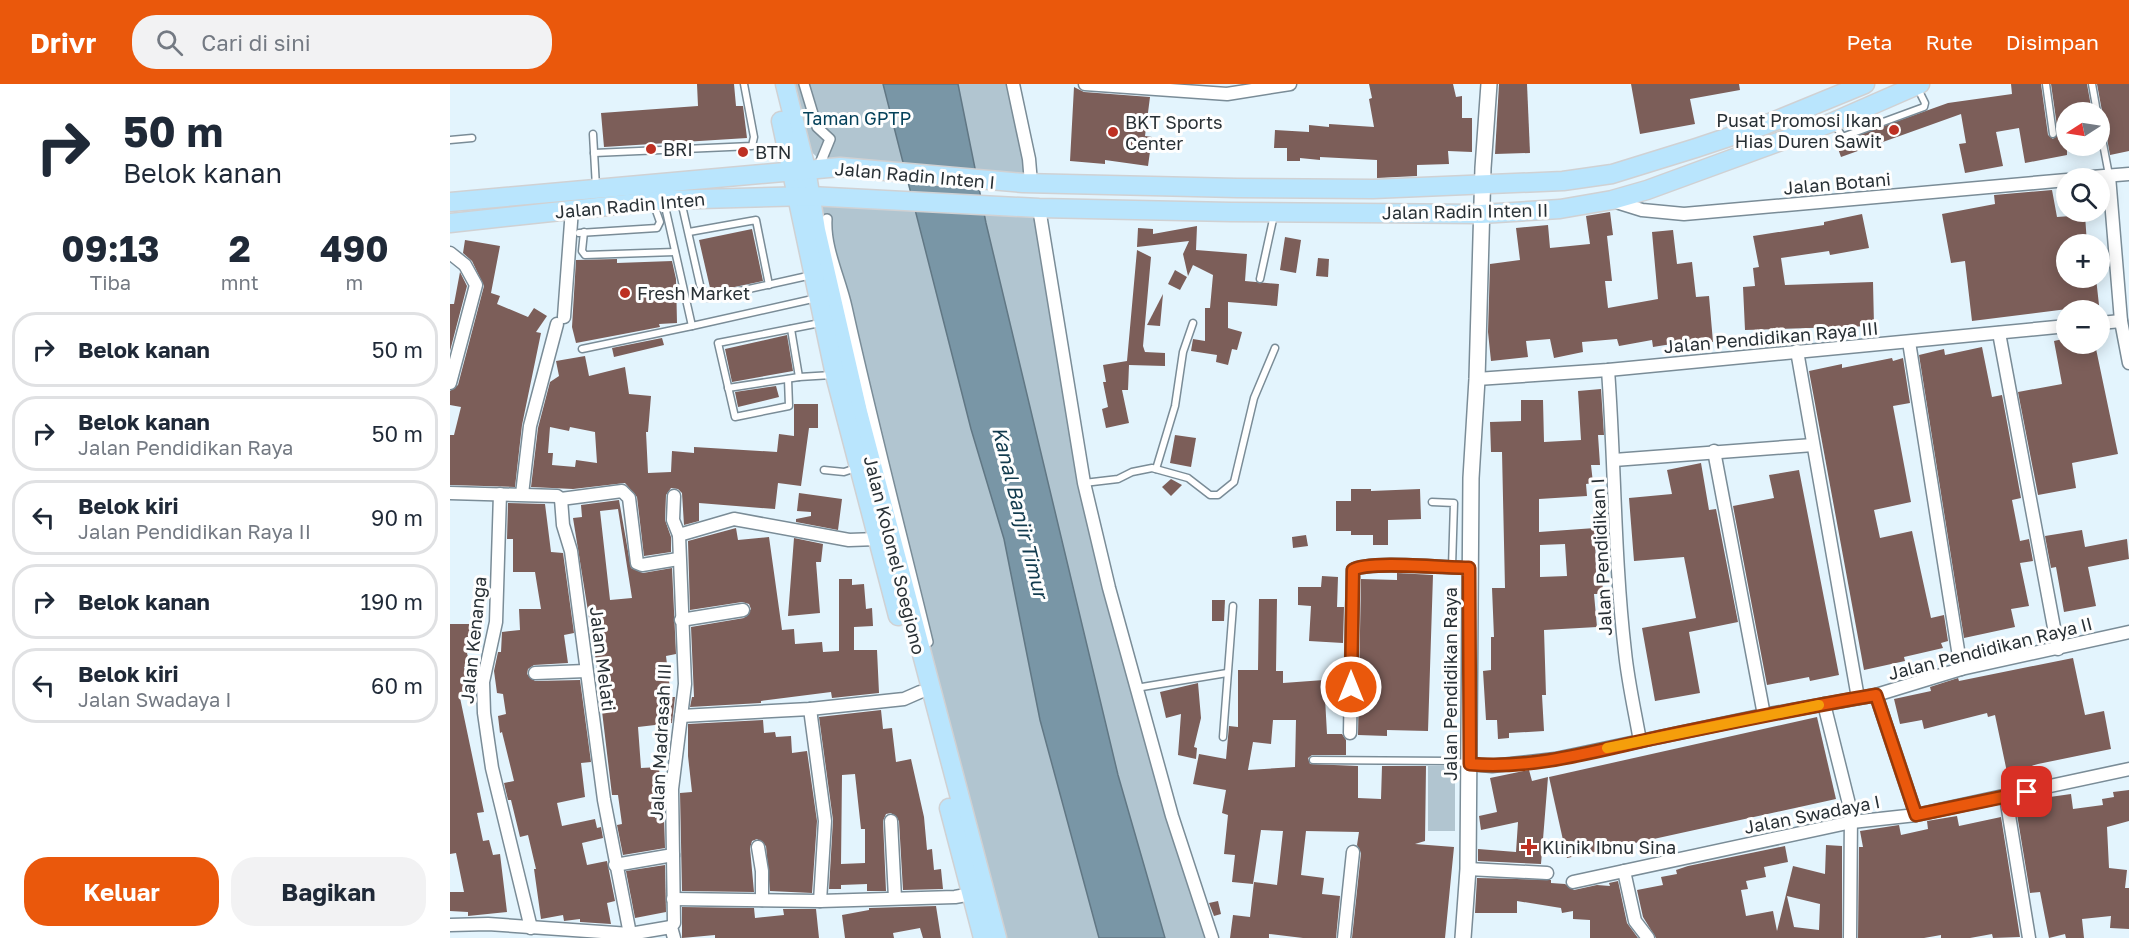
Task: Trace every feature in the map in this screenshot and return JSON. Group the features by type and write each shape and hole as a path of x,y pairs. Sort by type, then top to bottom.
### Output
{"main road":[{"path":"773,84 812,167"},
{"path":"785,84 796,134 812,167"},
{"name":"Jalan Radin Inten II","path":"1027,183 1351,189 1563,182 1612,174 1765,125 1865,84"},
{"name":"Jalan Radin Inten II","path":"1031,208 1481,214 1560,209 1612,200 1745,156 1833,122 1918,85"},
{"name":"Jalan Radin Inten I","path":"812,167 1027,183"},
{"name":"Jalan Radin Inten","path":"450,202 597,190 812,167"},
{"name":"Jalan Kolonel Soegiono","path":"812,167 803,196 813,275 835,375 976,893 997,938"},
{"name":"Jalan Radin Inten I","path":"803,196 1031,208"},
{"name":"Jalan Radin Inten","path":"450,223 666,200 803,196"},
{"name":"Jalan Kolonel Soegiono","path":"803,196 822,224 858,412 976,893 983,938"},
{"path":"822,224 827,202 834,198"}],"street":[{"path":"804,84 817,127 830,139 812,167"},
{"path":"1013,84 1029,159 1027,183"},
{"path":"1085,84 1227,94 1290,84"},
{"name":"Jalan Pendidikan Raya","path":"1463,938 1468,869 1470,764 1469,568 1462,503 1477,379 1482,185 1489,84"},
{"path":"2110,176 2129,174"},
{"name":"Jalan Botani","path":"1612,200 1642,210 1684,214 2056,181"},
{"path":"2110,188 2121,321 2129,363"},
{"path":"1031,208 1084,483 1135,688 1172,816 1212,938"},
{"path":"522,494 530,426 561,321 572,209"},
{"path":"822,224 845,298 891,501 1004,938"},
{"path":"450,254 465,265 476,285 450,383"},
{"path":"2110,322 2121,321"},
{"name":"Jalan Pendidikan Raya III","path":"1477,379 1608,370 2056,327"},
{"path":"1999,333 2058,649"},
{"path":"1909,342 1961,669"},
{"path":"1797,351 1858,698"},
{"name":"Jalan Pendidikan I","path":"1608,370 1618,578 1625,653 1641,741"},
{"path":"1614,460 1813,445"},
{"path":"1714,451 1764,715"},
{"path":"450,493 522,494 557,496 561,499 622,491 629,498 637,562 642,565 678,558"},
{"name":"Jalan Kenanga","path":"500,494 496,622 483,681 484,713 492,768 531,927"},
{"name":"Jalan Madrasah III","path":"673,933 673,773 685,684 678,558 679,535 673,520 674,496"},
{"name":"Jalan Melati","path":"561,499 563,525 571,551 615,865 630,934"},
{"path":"679,535 686,531 734,519 849,540 878,539"},
{"path":"1350,733 1351,573 1358,567 1469,568"},
{"path":"681,620 743,610"},
{"name":"Jalan Pendidikan Raya II","path":"1470,764 1492,766 1555,759 1764,715 1876,695 1961,669 2129,632"},
{"path":"536,673 586,671"},
{"path":"681,716 810,709 904,699 920,693"},
{"path":"1876,695 1916,815"},
{"path":"1824,704 1852,822 1850,938"},
{"path":"810,709 825,821 820,901"},
{"name":"Jalan Swadaya I","path":"1573,882 1852,822 1916,815 2129,769"},
{"path":"2006,797 2029,938"},
{"path":"891,821 894,898"},
{"path":"758,847 762,871 762,900"},
{"path":"1344,938 1353,852"},
{"path":"615,865 673,855"},
{"path":"1468,869 1547,873"},
{"path":"1624,871 1635,921 1648,938"},
{"path":"673,899 820,901 976,893"},
{"path":"450,925 531,927 551,933 673,933"}],"lane":[{"path":"594,153 752,146 754,137 744,84"},
{"path":"2046,84 2053,134"},
{"path":"2092,84 2095,102"},
{"path":"594,134 597,190"},
{"path":"450,140 472,138"},
{"path":"666,200 688,232 700,285 708,298 813,275"},
{"path":"666,200 657,228 582,232 582,251 585,255 675,252"},
{"path":"666,200 692,326"},
{"path":"1260,279 1274,212"},
{"path":"688,232 756,220 769,285"},
{"path":"582,349 818,298"},
{"path":"788,379 789,405 736,417 733,415 720,342 823,322"},
{"path":"1156,469 1174,406 1183,352 1193,322"},
{"path":"791,328 800,377"},
{"path":"1084,483 1118,479 1147,468 1188,478 1214,495 1234,482 1254,398 1275,348"},
{"path":"728,388 800,377 835,375"},
{"path":"824,470 844,472 859,467"},
{"path":"1432,502 1462,503 1452,568"},
{"path":"1223,736 1233,606"},
{"path":"1135,688 1227,673"},
{"path":"1313,760 1451,761 1470,764"}],"green space":[{"name":"Taman GPTP","path":"785,84 1013,84 1031,183 830,168 809,149 797,131"},
{"path":"825,197 1039,208 1084,483 1135,688 1216,938 997,938 822,219 823,211 813,213"},
{"path":"1428,766 1455,766 1455,831 1428,831"}],"water":[{"name":"Kanal Banjir Timur","path":"883,84 958,84 986,223 1118,775 1165,938 1099,938 1040,720 1004,539 971,429"}],"building":[{"path":"697,84 734,84 736,106 743,106 747,138 604,147 601,113 698,106"},
{"path":"1369,84 1453,84 1456,97 1462,96 1462,118 1472,118 1472,152 1448,151 1449,164 1417,165 1417,176 1377,178 1377,160 1320,157 1320,160 1300,158 1300,161 1287,161 1287,148 1274,148 1275,130 1309,132 1309,125 1329,127 1329,124 1374,127"},
{"path":"1499,84 1527,84 1530,153 1495,154"},
{"path":"1631,84 1739,84 1740,90 1690,99 1695,124 1640,134"},
{"path":"2011,84 2041,84 2048,135 2053,139 2056,135 2056,156 2062,156 2025,163 2019,128 1996,132 2003,166 1965,173 1959,144 1966,143 1961,114 1841,157 1836,143 1948,103 2012,94"},
{"path":"2051,84 2087,84 2090,102 2056,102 2056,119"},
{"path":"2097,84 2129,84 2129,151 2110,155 2110,102 2100,102"},
{"path":"1074,87 1084,92 1150,97 1145,136 1152,137 1148,166 1105,160 1105,164 1070,161"},
{"path":"2052,190 2056,222 2085,222 2086,234 2056,234 2056,288 2097,288 2098,300 2056,300 2056,310 1972,321 1965,261 1951,263 1942,214 1995,204 1994,195"},
{"path":"1610,212 1613,235 1607,236 1612,281 1605,281 1608,308 1658,299 1652,232 1673,230 1677,264 1692,262 1696,297 1709,296 1713,342 1696,343 1696,340 1653,347 1652,340 1619,346 1617,339 1582,342 1583,352 1554,358 1550,339 1526,341 1528,357 1491,361 1488,332 1490,264 1520,260 1516,228 1548,225 1550,248 1590,244 1586,216"},
{"path":"1862,214 1869,248 1830,255 1829,251 1781,258 1785,285 1873,282 1874,326 1745,330 1743,287 1755,286 1753,268 1759,267 1753,236 1824,225 1824,222"},
{"path":"1197,226 1196,250 1247,254 1245,281 1279,284 1277,306 1228,302 1228,328 1242,332 1237,350 1232,349 1228,365 1216,362 1217,355 1191,351 1193,339 1205,341 1205,308 1210,308 1213,275 1193,265 1188,276 1183,254 1189,241 1137,247 1138,228 1153,229 1153,234"},
{"path":"752,229 763,281 711,292 699,240"},
{"path":"1285,237 1301,240 1296,273 1280,270"},
{"path":"465,240 500,246 491,293 500,296 497,304 528,317 534,308 547,316 536,332 541,333 522,425 515,487 450,485 450,435 454,435 461,407 450,405 450,391 458,385 484,286 472,261 463,253"},
{"path":"1137,250 1151,257 1143,346 1145,352 1165,353 1165,366 1129,365 1128,390 1122,390 1129,423 1106,428 1102,409 1108,407 1103,382 1106,382 1103,365 1127,361"},
{"path":"1318,258 1329,259 1328,277 1316,276"},
{"name":"Fresh Market","path":"617,259 617,263 672,261 676,279 677,323 659,324 660,327 576,343 572,327 576,260"},
{"path":"1175,270 1187,277 1180,290 1168,284"},
{"path":"460,272 467,286 450,351 450,304 454,304"},
{"path":"1163,294 1160,326 1147,325"},
{"path":"787,335 793,371 732,382 725,349"},
{"path":"662,338 664,345 614,357 612,348"},
{"path":"1982,347 1992,397 2002,395 2021,498 2012,500 2020,541 2029,539 2033,561 2020,563 2029,606 2011,609 2015,627 1964,638 1919,355 1944,349 1945,355"},
{"path":"2056,354 2097,354 2118,454 2072,463 2076,488 2038,495 2018,392 2062,384"},
{"path":"585,356 589,376 625,367 629,394 651,396 648,432 646,432 648,473 671,472 672,451 694,453 694,447 777,452 779,434 794,436 794,404 818,404 818,428 809,428 801,486 778,483 775,509 699,503 699,521 684,525 682,493 678,489 671,488 666,495 665,520 671,537 671,552 644,556 637,497 625,483 573,489 531,487 538,428 550,382 559,376 556,361","holes":["550,427 569,431 570,427 595,432 597,463 576,460 575,467 552,465 553,453 548,453"]},
{"path":"1892,358 1893,361 1903,358 1910,403 1893,406 1911,502 1874,510 1880,538 1912,531 1931,618 1944,615 1948,641 1941,643 1943,648 1904,657 1905,661 1864,670 1809,371 1842,364 1842,368"},
{"path":"776,386 779,397 738,407 735,392"},
{"path":"1601,389 1604,435 1598,435 1600,465 1591,465 1593,483 1586,484 1587,496 1539,499 1539,532 1595,528 1596,574 1602,573 1603,594 1594,594 1597,627 1544,630 1546,695 1542,695 1544,731 1509,733 1509,738 1498,739 1497,720 1486,720 1483,671 1491,670 1491,637 1494,637 1492,588 1505,588 1502,452 1491,452 1490,422 1521,421 1521,400 1543,400 1544,442 1581,440 1578,391","holes":["1565,544 1567,576 1540,577 1540,545"]},
{"path":"1175,435 1196,438 1191,467 1170,463"},
{"path":"1701,463 1709,510 1716,509 1738,622 1689,632 1700,693 1655,701 1642,628 1696,618 1684,557 1634,561 1629,498 1672,494 1667,470"},
{"path":"1799,470 1839,675 1810,681 1809,677 1767,685 1733,506 1774,498 1769,475"},
{"path":"1171,479 1182,485 1171,496 1162,487"},
{"path":"1351,489 1371,489 1371,491 1420,489 1421,519 1388,520 1388,545 1373,545 1373,535 1351,535 1351,531 1336,531 1336,501 1351,501"},
{"path":"799,493 842,499 838,530 796,522 796,519 811,516 811,512 797,511"},
{"path":"619,500 631,568 643,573 672,568 676,654 666,656 671,697 675,697 672,723 638,727 641,768 659,767 661,793 651,794 655,818 664,817 665,848 623,855 617,825 622,824 618,795 612,795 596,661 573,518 582,517 581,505","holes":["618,509 632,598 610,600 600,511"]},
{"path":"508,503 545,504 551,552 563,553 574,633 564,635 568,663 534,665 528,669 527,674 535,681 580,680 591,762 581,763 585,797 557,803 562,826 595,819 597,828 601,827 603,838 582,843 587,865 607,861 615,901 607,903 611,924 580,922 580,919 564,921 563,915 541,919 534,869 536,869 528,835 520,837 511,800 508,800 504,783 514,781 502,732 500,733 498,716 506,714 503,694 497,693 494,671 498,652 501,652 502,632 520,630 519,609 541,609 535,572 513,572 513,539 507,539"},
{"path":"736,528 738,540 769,537 782,630 794,629 795,644 822,642 823,652 839,651 839,579 852,579 852,585 864,584 866,609 872,608 873,626 854,627 854,650 877,650 879,693 832,698 831,692 761,701 761,703 690,707 692,697 694,697 691,627 744,618 751,609 749,604 742,602 690,610 688,541"},
{"path":"2082,530 2085,547 2127,539 2129,559 2088,567 2096,606 2064,612 2056,567 2051,568 2045,536"},
{"path":"1306,535 1308,546 1293,548 1292,537"},
{"path":"794,538 823,544 821,562 816,562 820,613 788,616"},
{"path":"1397,573 1433,575 1428,731 1387,730 1387,736 1358,735 1361,579 1397,580"},
{"path":"1322,576 1338,577 1337,607 1344,607 1343,643 1309,641 1311,606 1298,605 1298,587 1321,587"},
{"path":"1259,599 1277,599 1276,671 1283,671 1283,683 1324,680 1327,734 1342,734 1346,740 1346,755 1312,755 1308,758 1310,764 1358,766 1358,798 1381,799 1382,766 1426,766 1425,841 1415,844 1454,847 1445,938 1352,938 1361,853 1357,845 1359,832 1306,831 1301,875 1324,878 1322,894 1340,896 1336,938 1303,938 1269,934 1269,938 1230,938 1233,915 1250,917 1254,882 1277,885 1283,831 1261,830 1253,884 1232,882 1235,855 1224,854 1228,815 1222,813 1226,790 1193,784 1199,754 1226,759 1229,726 1238,727 1238,670 1258,670","holes":["1273,720 1296,720 1295,767 1248,770 1253,742 1271,744"]},
{"path":"1212,600 1225,600 1224,621 1212,621"},
{"path":"450,624 473,624 473,652 467,653 470,665 464,667 469,691 459,693 484,812 477,813 483,841 489,840 493,855 500,854 507,912 468,916 468,912 450,911 450,892 464,892 456,853 450,854"},
{"path":"2073,658 2085,715 2104,711 2111,749 2038,764 2025,768 2026,773 2008,777 1995,715 1988,717 1987,713 1924,729 1922,720 1900,724 1894,699 1931,691 1930,687 1958,678 1959,681"},
{"path":"1198,683 1201,718 1194,747 1197,748 1196,759 1178,755 1181,714 1166,718 1160,692"},
{"path":"881,710 883,729 892,728 896,762 911,759 924,817 927,850 932,849 934,870 941,869 943,889 903,890 899,821 891,813 886,814 883,821 886,891 867,891 867,884 841,885 841,889 829,889 833,820 819,717","holes":["855,774 861,829 865,829 865,863 841,864 842,775"]},
{"path":"1817,717 1836,799 1567,858 1549,777"},
{"path":"763,720 764,733 775,732 776,737 791,736 792,753 807,751 817,821 812,893 770,891 766,846 757,839 752,841 750,848 754,892 682,891 680,793 692,792 688,756 688,724"},
{"path":"1529,770 1532,781 1548,777 1541,864 1478,861 1478,849 1516,852 1518,822 1481,830 1479,816 1497,812 1490,778"},
{"path":"2129,790 2129,821 2107,827 2109,868 2127,870 2125,888 2129,888 2129,929 2110,928 2111,916 2082,919 2084,938 2066,938 2065,934 2049,938 2040,892 2030,893 2015,802 2071,794 2073,809 2103,805 2102,799 2114,797 2113,792"},
{"path":"1957,816 1959,826 2001,817 2020,937 1993,938 1992,934 1970,938 1941,938 1941,935 1924,938 1858,938 1859,847 1863,847 1860,831 1899,825 1901,835 1928,829 1927,821"},
{"path":"1826,845 1842,846 1842,938 1656,938 1643,917 1637,890 1663,885 1661,877 1677,874 1676,870 1688,866 1785,846 1788,862 1764,867 1766,877 1746,881 1748,889 1741,890 1746,916 1773,911 1777,931 1793,866 1825,874","holes":["1787,896 1820,904 1819,930 1794,927"]},
{"path":"665,865 666,912 635,918 626,871"},
{"path":"1477,878 1551,880 1551,883 1565,884 1574,890 1597,885 1610,886 1609,883 1618,881 1627,923 1638,938 1590,938 1590,920 1573,919 1573,911 1562,913 1561,908 1517,901 1517,913 1475,913"},
{"path":"1218,901 1221,914 1214,916 1209,903"},
{"path":"936,906 941,938 923,938 920,928 893,933 894,938 845,938 842,915 869,910 869,908"},
{"path":"682,907 754,908 755,918 784,915 783,909 816,909 819,938 715,938 715,935 682,938"}],"slow traffic":[{"path":"1607,748 1819,705"}],"place":[{"name":"Pusat Promosi Ikan Hias Duren Sawit","path":"1894,130"},
{"name":"BKT Sports Center","path":"1113,132"},
{"name":"BRI","path":"651,149"},
{"name":"BTN","path":"743,152"},
{"name":"Fresh Market","path":"625,293"},
{"name":"Klinik Ibnu Sina","path":"1529,847"}],"route":[{"path":"1351,687 1351,573 1353,570 1358,567 1390,565 1469,568 1470,764 1492,766 1555,759 1764,715 1876,695 1916,815 2027,792"}]}
